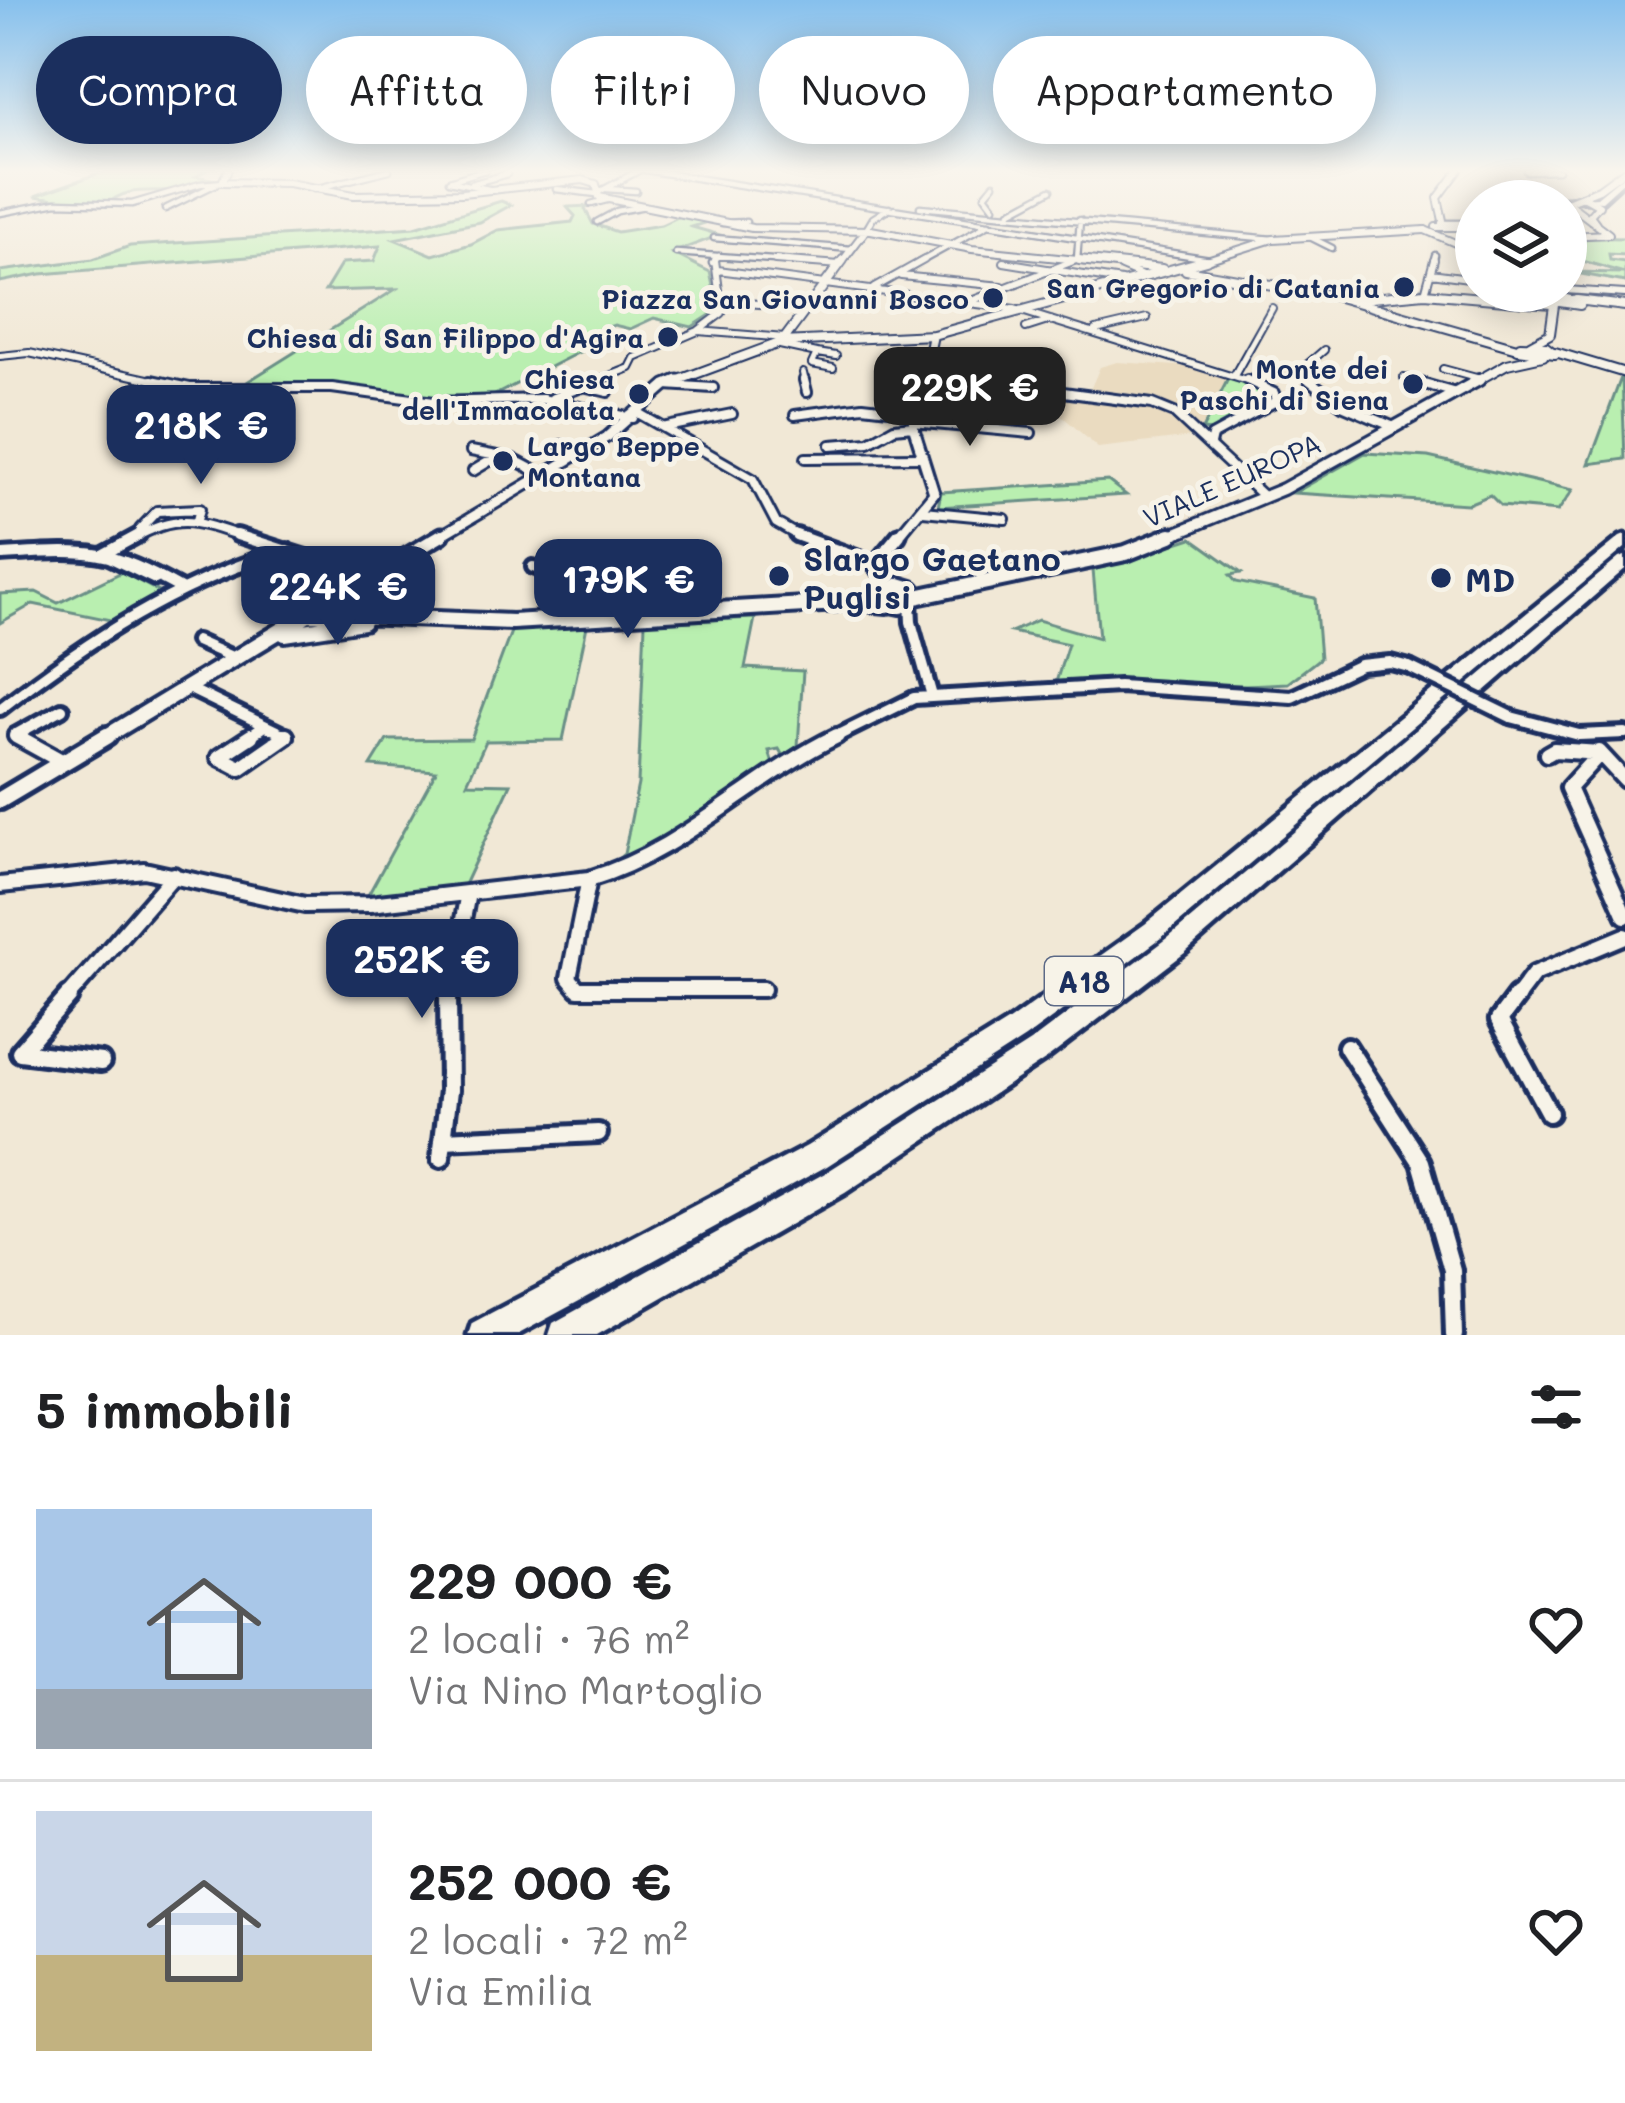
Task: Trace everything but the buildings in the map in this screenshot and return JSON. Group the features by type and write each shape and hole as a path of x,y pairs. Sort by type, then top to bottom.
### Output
{"highway":[{"name":"A18","path":"484,1335 817,1156 1016,1030 1153,932 1625,540"},
{"path":"1097,1004 1316,810 1625,550"},
{"name":"A18","path":"565,1335 835,1184 1039,1050 1177,945 1625,561"}],"main road":[{"path":"1587,302 1625,307"},
{"path":"1507,364 1522,347 1550,334 1556,312"},
{"path":"1549,354 1557,312"},
{"path":"1522,347 1549,354"},
{"path":"1507,364 1549,354"},
{"name":"VIALE EUROPA","path":"886,594 956,587 1126,553 1283,489 1507,364"},
{"path":"0,800 308,614 554,620 856,602 886,594"},
{"path":"270,637 369,618"}],"street":[{"path":"308,614 587,449 636,416 666,385 781,341 864,232"},
{"path":"880,232 1178,270 1335,296 1522,347"},
{"path":"871,290 973,232"},
{"path":"1042,232 1210,260"},
{"path":"1077,260 1079,232"},
{"path":"1211,232 1294,242"},
{"path":"698,331 781,341 933,335 1178,270 1272,238 1409,232"},
{"path":"1306,236 1332,248"},
{"path":"714,238 852,249"},
{"path":"676,253 840,265"},
{"path":"1425,293 1435,255"},
{"path":"719,256 712,263 718,270 1026,311 1265,386 1276,401 1212,436 1210,445"},
{"path":"968,303 1077,260"},
{"path":"1004,262 1116,283 1144,275 1114,264"},
{"path":"550,399 630,368 635,358 698,331 722,313 714,274 718,270"},
{"path":"1431,273 1455,276"},
{"path":"898,275 1007,287"},
{"path":"1598,281 1604,293"},
{"path":"1368,302 1425,293 1455,294"},
{"path":"1587,295 1625,294"},
{"path":"723,301 834,307"},
{"path":"1235,374 1272,308"},
{"path":"1093,331 1147,318"},
{"path":"1026,328 1054,320"},
{"path":"875,564 934,493 914,420 933,335"},
{"path":"781,341 836,356"},
{"path":"1324,350 1302,369 1303,375 1319,392 1394,427"},
{"path":"0,356 29,353 190,388 332,388 426,402 550,399 636,416 667,427 753,479 776,523 809,542 875,564"},
{"path":"818,353 812,364 833,368"},
{"path":"1549,354 1625,373"},
{"path":"1443,369 1480,380"},
{"path":"803,373 807,392"},
{"path":"1404,378 1456,393"},
{"path":"922,390 997,383 1143,402 1174,413 1264,497"},
{"path":"666,385 713,388"},
{"path":"580,386 608,392"},
{"path":"795,415 863,406 914,420 1031,433"},
{"path":"667,427 732,414"},
{"path":"831,445 868,442 914,420"},
{"path":"1196,432 1220,432"},
{"path":"561,445 587,449"},
{"path":"471,451 498,456 543,476"},
{"path":"473,471 498,456"},
{"path":"806,458 922,457"},
{"path":"1233,466 1259,482 1283,489"},
{"path":"134,536 157,511 200,509 197,520"},
{"path":"923,511 1005,519"},
{"path":"104,554 169,521 197,520 371,578"},
{"path":"0,709 106,634 181,589 287,550"},
{"path":"0,555 104,554 118,565 181,589"},
{"path":"875,564 886,594 911,626"},
{"path":"533,567 578,582 581,619"},
{"path":"350,590 347,604 369,618"},
{"path":"886,594 908,593 911,626 932,696"},
{"path":"554,620 581,598"},
{"path":"196,641 234,658"},
{"path":"0,885 144,870 305,905 370,904 589,878 623,869 688,836 789,759 887,710 932,696 1119,686 1232,696 1306,694 1362,661 1385,660 1511,716 1562,733 1597,737 1625,733"},
{"path":"186,687 266,726 286,736 240,768 219,757 266,726"},
{"path":"62,709 16,735 63,762"},
{"path":"1597,737 1600,754 1625,780"},
{"path":"1547,754 1554,750 1600,754"},
{"path":"1600,754 1568,788 1625,916"},
{"path":"100,1062 20,1052 174,874"},
{"path":"589,878 569,978 578,989 763,989"},
{"path":"468,893 447,1002 448,1090 442,1149 598,1132"},
{"path":"1549,1113 1499,1020 1534,974 1625,936"},
{"path":"1347,1047 1421,1162 1452,1270 1454,1335"}],"shaded area":[{"path":"1117,362 1207,368 1230,375 1202,430 1176,410 1089,392 1100,367"},
{"path":"1033,390 1155,408 1193,437 1098,448"}],"green space":[{"path":"335,232 428,232 394,239 433,255 494,232 711,232 720,235 672,253 710,272 718,310 692,327 654,318 630,329 614,325 576,339 593,345 483,401 436,401 331,386 239,387 396,289 325,291 342,263 374,261 380,246 41,274 0,282 0,271 93,259 130,246"},
{"path":"1587,237 1625,238 1625,255 1609,254 1610,260 1625,262 1625,282 1587,275 1624,273 1587,262"},
{"path":"1230,375 1269,392 1267,403 1211,431 1202,430"},
{"path":"1622,375 1625,459 1589,464"},
{"path":"1365,453 1428,457 1573,490 1558,511 1501,506 1490,495 1468,504 1294,493"},
{"path":"1108,481 1126,495 938,507 941,492"},
{"path":"1192,538 1241,573 1230,575 1236,582 1315,598 1320,658 1288,683 1176,688 1102,679 1056,682 1068,644 1011,632 1038,620 1099,638 1093,570"},
{"path":"122,572 163,594 115,621 33,604 0,623 0,594 36,592 58,603"},
{"path":"755,618 745,668 803,671 798,746 783,756 779,749 769,751 773,764 650,851 610,866 624,854 638,784 645,623"},
{"path":"587,626 563,740 486,741 467,783 511,784 463,887 367,897 436,771 371,766 387,740 471,739 512,629"}],"place":[{"name":"San Gregorio di Catania","path":"1404,287"},
{"name":"Piazza San Giovanni Bosco","path":"993,298"},
{"name":"Chiesa di San Filippo d'Agira","path":"668,337"},
{"name":"Monte dei Paschi di Siena","path":"1413,384"},
{"name":"Chiesa dell'Immacolata","path":"639,394"},
{"name":"Largo Beppe Montana","path":"503,461"},
{"name":"Slargo Gaetano Puglisi","path":"779,576"},
{"name":"MD","path":"1441,578"}]}
